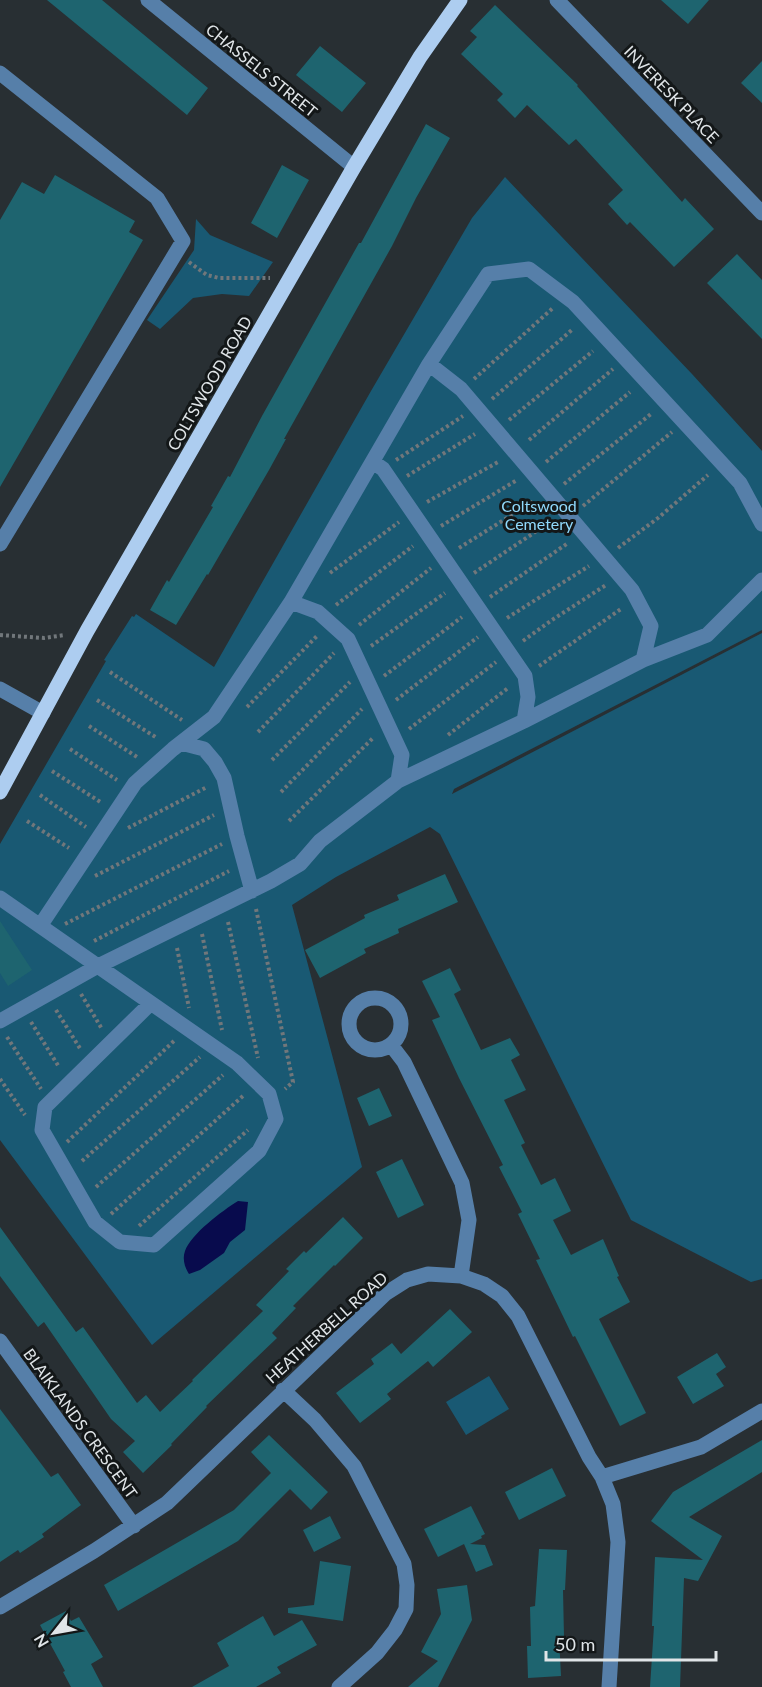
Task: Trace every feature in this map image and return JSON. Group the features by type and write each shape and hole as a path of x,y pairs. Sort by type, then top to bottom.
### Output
{"main road":[{"name":"COLTSWOOD ROAD","path":"0,792 87,631 354,167 420,57 460,0"}],"street":[{"name":"CHASSELS STREET","path":"148,0 354,167"},
{"name":"INVERESK PLACE","path":"557,0 762,213"},
{"path":"0,73 157,198 183,241 0,544"},
{"path":"44,929 74,875 135,783 214,717 291,602 378,465 429,364 488,274 529,269 573,302 740,483 762,524"},
{"path":"429,364 461,388 632,590 651,626 643,660"},
{"path":"378,465 525,676 528,698 524,721"},
{"path":"0,1021 98,966 252,891 300,864 320,841 398,781 524,721 643,660 707,635 762,580"},
{"path":"291,602 318,612 348,639 402,755 398,781"},
{"path":"0,689 43,713"},
{"path":"177,746 204,749 224,778 252,891"},
{"path":"0,898 188,1028 237,1063 269,1094 276,1119 259,1150 154,1245 120,1242 95,1222 42,1130 45,1107 151,1003"},
{"path":"391,1045 404,1062 462,1183 469,1221 461,1276"},
{"name":"HEATHERBELL ROAD","path":"0,1607 134,1526 167,1503 386,1294 407,1280 428,1274 461,1276 484,1284 502,1296 518,1316 589,1457 602,1477 613,1504 618,1542 609,1687"},
{"name":"BLAIKLANDS CRESCENT","path":"0,1341 134,1526"},
{"path":"283,1390 315,1420 354,1466 404,1564 407,1585 406,1609 395,1630 377,1653 339,1687"},
{"path":"602,1477 701,1447 762,1411"}],"path":[{"path":"176,254 207,275 219,278 290,279"},
{"path":"461,388 565,297"},
{"path":"378,465 489,402 587,317"},
{"path":"515,452 625,358"},
{"path":"247,707 330,623 333,608 428,534 542,465 645,380"},
{"path":"272,760 359,663 461,582 566,512 579,509 684,422"},
{"path":"289,821 384,718 492,627 617,549 722,464"},
{"path":"0,635 44,638 87,631"},
{"path":"110,672 197,730"},
{"path":"280,792 375,697"},
{"path":"97,700 177,746"},
{"path":"89,726 153,767"},
{"path":"70,749 131,789"},
{"path":"52,771 115,812"},
{"path":"40,795 100,836 123,830 224,778"},
{"path":"74,875 85,882 230,807"},
{"path":"27,821 85,858"},
{"path":"44,929 237,836"},
{"path":"74,950 102,938 245,863"},
{"path":"99,1225 258,1083 260,1063 224,904"},
{"path":"68,1174 223,1035 199,917"},
{"path":"56,1153 188,1028 191,1016 173,929"},
{"path":"73,980 111,1042"},
{"path":"46,995 90,1062"},
{"path":"22,1008 69,1083"},
{"path":"6,1036 51,1101"},
{"path":"82,1199 237,1063"},
{"path":"0,1079 30,1122 43,1125"}],"green space":[{"name":"Coltswood Cemetery","path":"505,177 762,451 762,630 454,789 452,794 762,633 762,1279 751,1282 631,1220 440,834 430,827 336,877 292,905 362,1167 152,1345 0,1140 0,844 106,661 104,660 132,616 136,614 214,667 472,218"},
{"path":"196,219 210,235 273,262 249,296 222,294 193,298 160,329 147,320 194,250"},
{"path":"489,1376 509,1409 466,1435 446,1402"}],"shaded area":[{"path":"238,1201 248,1202 245,1230 230,1242 224,1253 200,1270 189,1274 184,1257 188,1244 208,1223"}],"building":[{"path":"47,0 102,0 208,88 187,115"},
{"path":"661,0 709,0 688,24"},
{"path":"495,5 578,85 682,202 685,198 714,229 674,267 630,222 627,225 608,204 623,190 576,139 569,145 527,105 515,118 497,100 503,94 461,54 477,37 470,31"},
{"path":"320,46 366,83 342,112 296,75"},
{"path":"762,61 762,103 741,83"},
{"path":"426,124 450,138 269,470 176,625 150,610 213,507 211,506 228,476 230,477"},
{"path":"282,165 309,180 277,238 251,223"},
{"path":"55,175 135,221 129,232 143,240 0,487 0,220 22,182 44,194"},
{"path":"737,254 762,280 762,339 707,283"},
{"path":"445,874 458,902 398,929 399,933 364,949 366,953 320,978 305,950 365,918 364,915 399,900 397,895"},
{"path":"0,921 32,970 8,986 0,973"},
{"path":"450,968 461,990 454,994 481,1050 510,1038 520,1055 511,1060 526,1090 504,1100 525,1143 521,1145 541,1185 555,1178 571,1211 553,1220 571,1255 603,1239 619,1276 617,1277 630,1302 599,1319 646,1413 620,1426 536,1260 540,1259 518,1214 522,1212 499,1167 503,1165 432,1020 440,1017 422,981"},
{"path":"379,1088 392,1116 369,1126 357,1098"},
{"path":"402,1159 424,1205 398,1218 376,1172"},
{"path":"343,1217 363,1238 293,1306 296,1308 272,1333 277,1338 206,1406 172,1445 143,1473 123,1452 135,1441 111,1419 44,1322 38,1327 0,1276 0,1227 76,1332 83,1327 137,1403 146,1395 160,1412 263,1311 256,1305 289,1271 286,1269"},
{"path":"450,1309 472,1332 433,1367 428,1361 387,1394 391,1399 360,1423 336,1393 374,1364 371,1359 392,1343 401,1354"},
{"path":"717,1353 726,1367 716,1374 724,1386 693,1404 677,1377"},
{"path":"0,1409 51,1477 58,1473 81,1505 42,1534 44,1537 20,1553 18,1550 0,1562"},
{"path":"269,1435 328,1492 311,1510 290,1489 238,1541 118,1611 104,1585 234,1510 271,1473 251,1452"},
{"path":"762,1440 762,1472 689,1517 722,1536 698,1581 684,1578 680,1687 650,1687 655,1557 703,1560 651,1521 673,1492"},
{"path":"552,1468 566,1496 519,1520 505,1492"},
{"path":"471,1506 485,1534 470,1544 485,1545 493,1565 476,1572 464,1544 438,1557 424,1529"},
{"path":"330,1516 341,1538 314,1552 303,1530"},
{"path":"539,1549 567,1550 565,1590 563,1590 564,1637 559,1637 561,1676 528,1678 527,1646 531,1646 530,1607 535,1606"},
{"path":"320,1561 351,1566 343,1621 288,1613 288,1608 314,1605"},
{"path":"467,1585 472,1620 438,1687 408,1687 438,1661 421,1652 441,1614 437,1589"},
{"path":"66,1611 71,1621 79,1617 103,1657 91,1664 103,1687 71,1687 40,1625"},
{"path":"263,1616 274,1636 302,1620 317,1645 277,1667 281,1673 256,1687 192,1687 229,1666 217,1643"}]}
